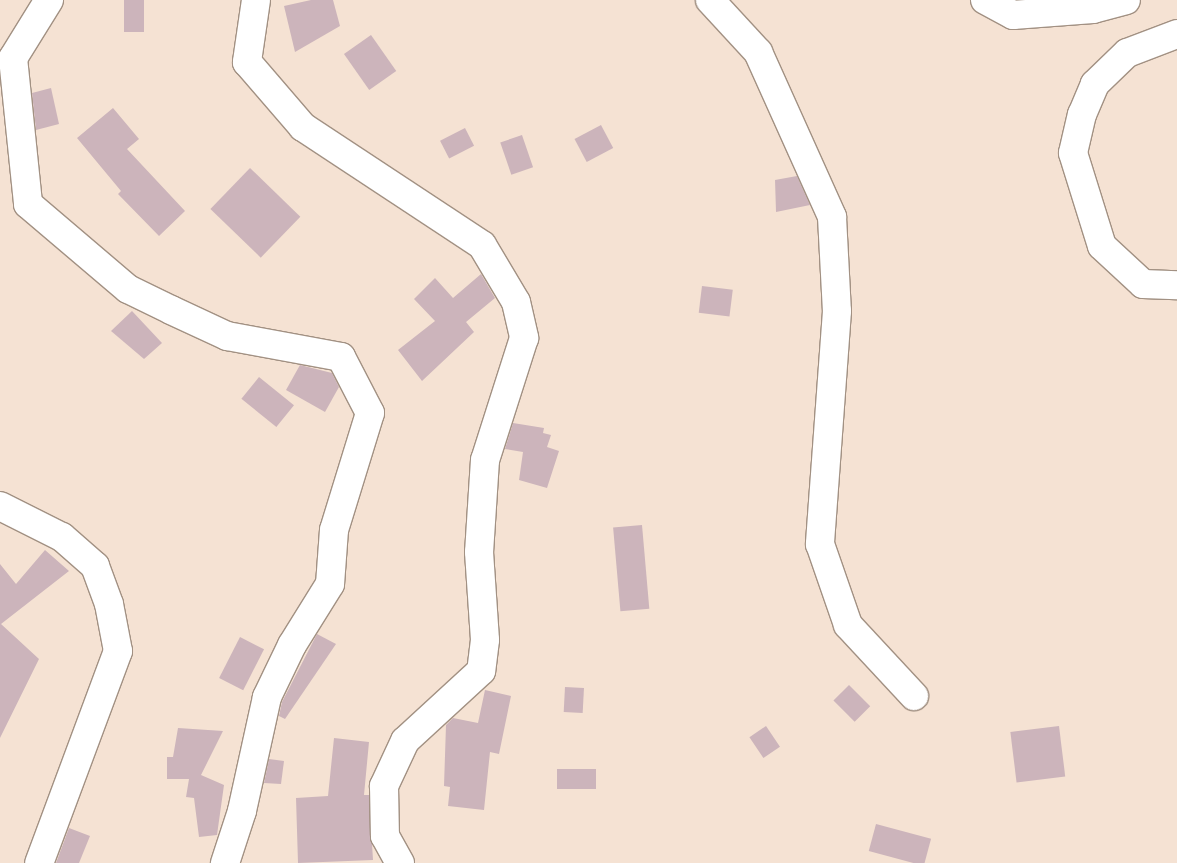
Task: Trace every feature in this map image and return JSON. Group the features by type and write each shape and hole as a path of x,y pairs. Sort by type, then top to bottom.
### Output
{"street":[{"path":"49,0 13,58 28,204 128,288 171,310 227,336 341,357 370,413 334,530 330,584 267,697 242,811 225,863"},
{"path":"256,0 247,62 303,127 482,245 516,302 524,338 486,460 479,552 485,640 481,671 404,742 384,786 385,836 400,863"},
{"path":"710,0 758,52 832,217 837,311 820,544 848,625 914,696"},
{"path":"984,0 1013,15 1093,9 1126,0"},
{"path":"1177,34 1127,53 1095,84 1082,114 1073,153 1102,246 1143,284 1177,285"},
{"path":"0,506 62,537 95,566 109,604 118,651 39,863"}],"building":[{"path":"124,0 144,0 144,32 124,32"},
{"path":"311,0 333,0 340,26 295,52 284,6"},
{"path":"371,35 396,71 369,90 344,54"},
{"path":"51,88 59,124 36,130 32,93"},
{"path":"113,108 139,139 127,149 185,211 159,236 118,194 121,191 77,138"},
{"path":"601,125 613,148 587,162 575,139"},
{"path":"465,128 474,146 449,159 440,141"},
{"path":"522,135 533,167 511,175 500,142"},
{"path":"250,168 300,217 261,258 210,209"},
{"path":"797,176 810,205 776,212 775,180"},
{"path":"481,274 495,298 466,322 474,332 422,381 398,350 435,321 414,299 435,278 453,298"},
{"path":"702,286 733,290 729,317 699,313"},
{"path":"132,311 162,343 144,359 111,331"},
{"path":"300,365 332,373 339,387 325,412 286,390"},
{"path":"259,377 294,405 276,427 241,399"},
{"path":"513,423 544,428 543,433 551,435 547,447 559,451 547,488 519,480 523,452 505,449"},
{"path":"642,525 649,609 620,611 613,528"},
{"path":"45,550 69,571 1,624 39,659 0,738 0,564 16,584"},
{"path":"317,634 336,644 285,719 279,716 282,702"},
{"path":"240,637 264,649 243,690 219,678"},
{"path":"849,685 870,706 855,722 833,701"},
{"path":"565,687 584,688 583,713 564,712"},
{"path":"485,690 511,696 499,754 490,752 484,810 448,806 450,787 444,786 446,725 453,718 478,723"},
{"path":"766,726 780,747 763,758 749,737"},
{"path":"1059,726 1065,777 1017,783 1010,732"},
{"path":"178,728 223,731 201,775 224,785 217,835 199,837 194,798 186,797 189,779 167,779 167,757 173,757"},
{"path":"334,738 369,742 364,795 369,795 373,860 298,863 296,798 328,796"},
{"path":"269,759 284,761 281,784 264,783"},
{"path":"557,769 596,769 596,789 557,789"},
{"path":"876,824 931,839 925,863 913,863 869,851"},
{"path":"69,828 90,836 79,863 56,863"}]}
